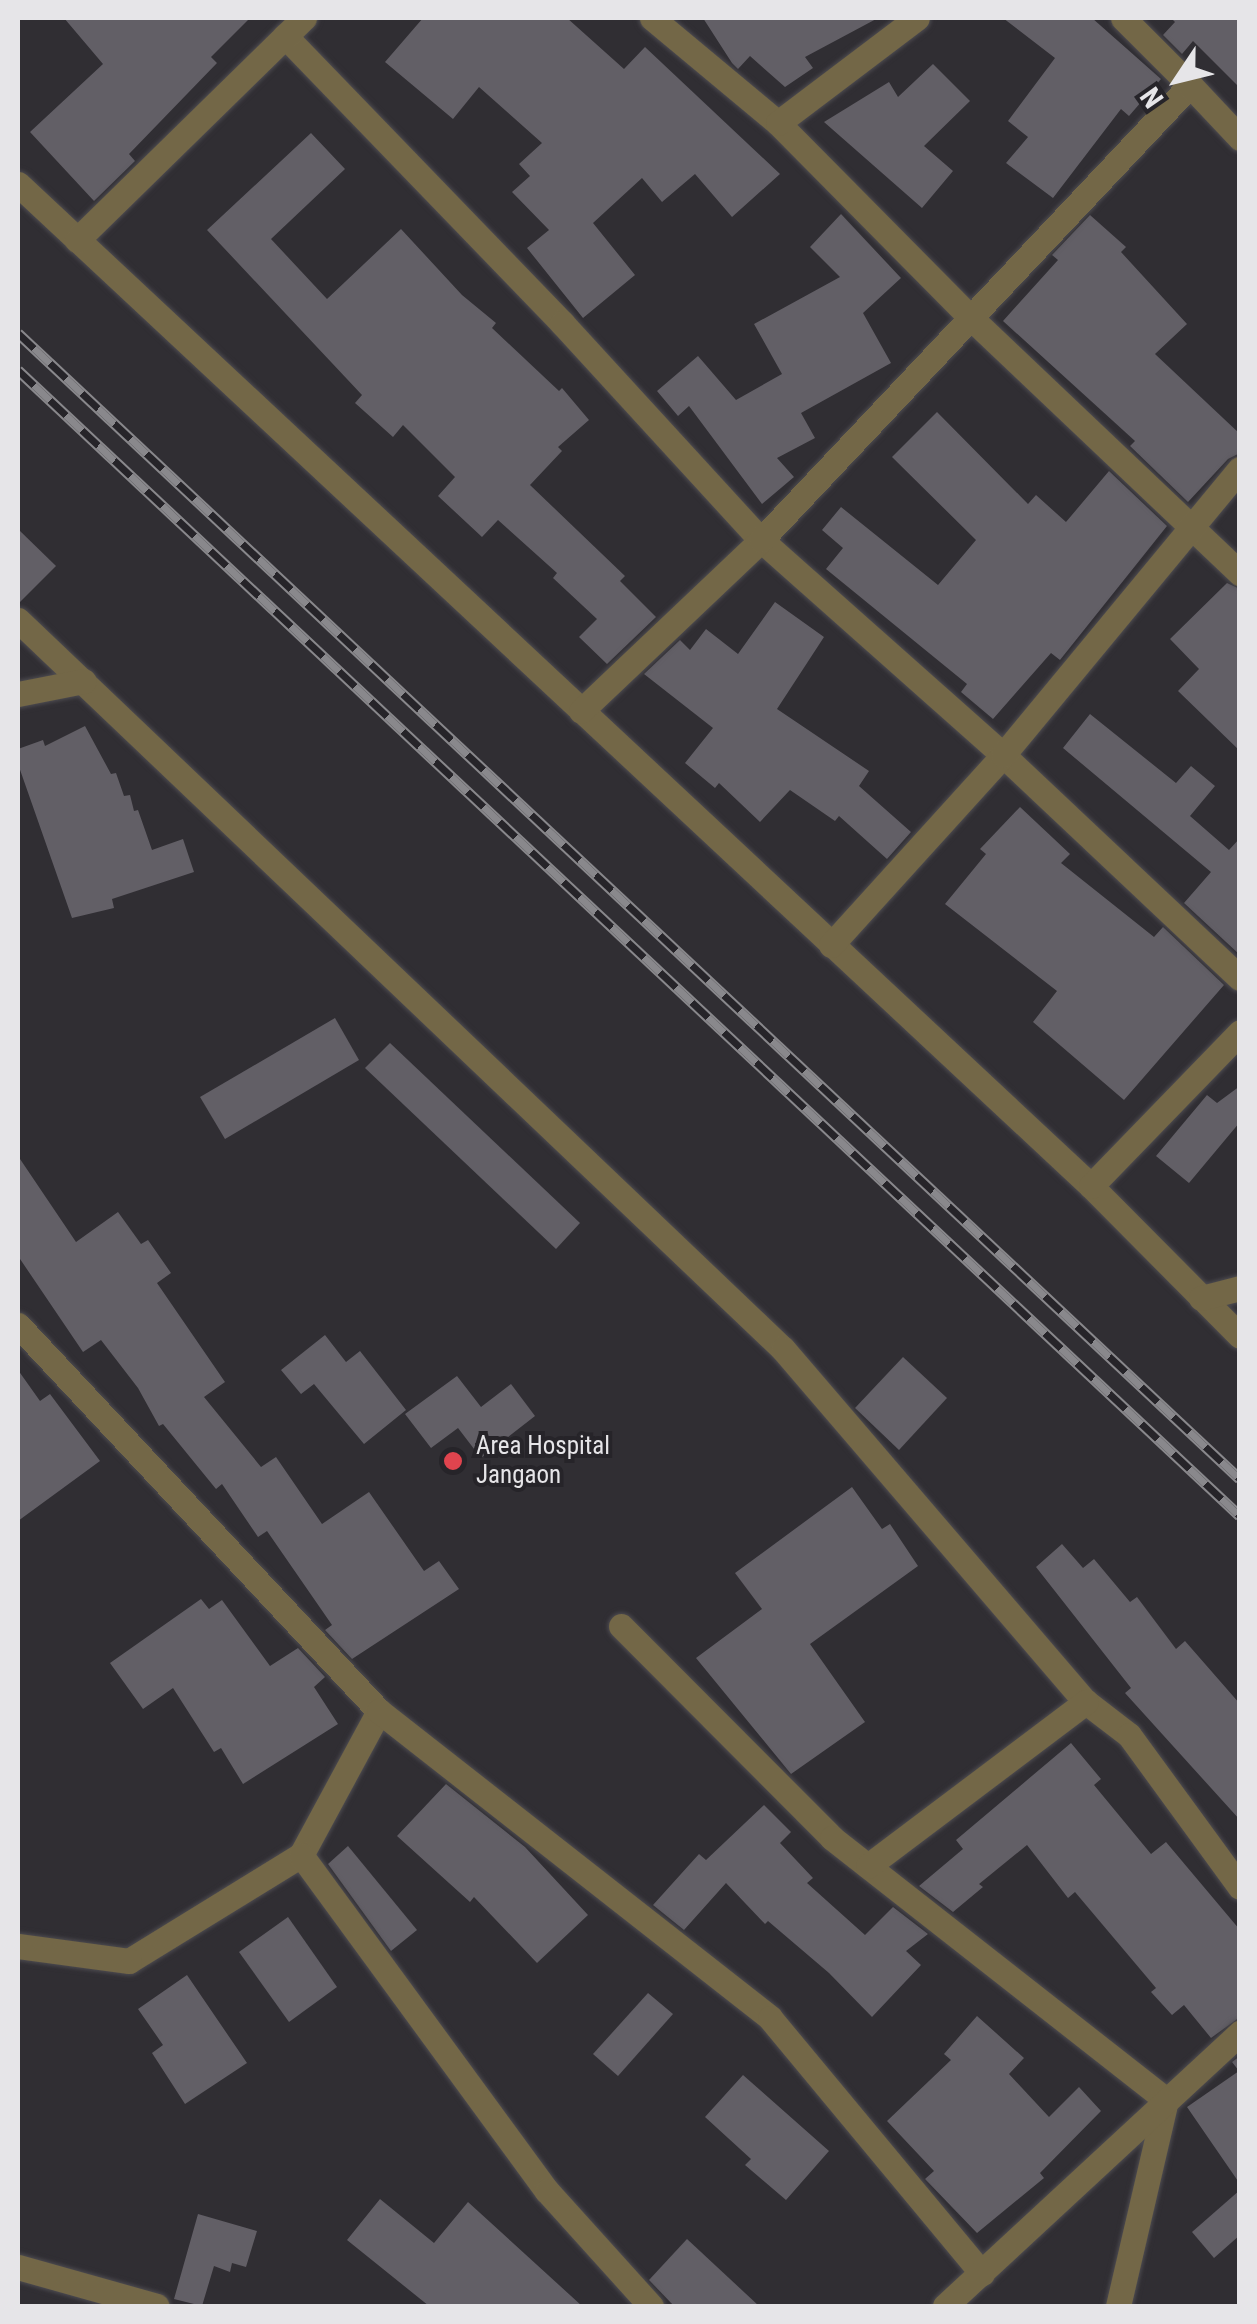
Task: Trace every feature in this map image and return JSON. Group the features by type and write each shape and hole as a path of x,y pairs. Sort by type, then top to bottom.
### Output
{"street":[{"path":"77,240 304,18"},
{"path":"652,18 778,123 971,318 1189,530 1240,574"},
{"path":"778,123 917,18"},
{"path":"1123,18 1240,138"},
{"path":"285,36 562,323 761,540 1003,755 1240,978"},
{"path":"581,711 761,540 1190,86"},
{"path":"18,184 1091,1186 1240,1336"},
{"path":"831,944 1003,755 1240,468"},
{"path":"18,620 783,1350 1086,1702 1129,1735 1240,1887"},
{"path":"18,694 84,681"},
{"path":"1091,1186 1240,1032"},
{"path":"1201,1298 1240,1288"},
{"path":"18,1325 378,1711 770,2018 982,2273"},
{"path":"620,1626 832,1838 1166,2100"},
{"path":"868,1866 1086,1702"},
{"path":"18,1946 128,1962 301,1855 378,1711"},
{"path":"301,1855 547,2191 651,2306"},
{"path":"946,2306 1240,2033"},
{"path":"1118,2306 1166,2100"},
{"path":"18,2266 156,2306"}],"building":[{"path":"64,18 250,18 211,57 217,63 129,154 135,161 94,201 30,132 103,64"},
{"path":"423,18 567,18 624,69 645,47 780,174 732,217 695,174 662,202 642,178 593,223 635,275 583,318 527,248 549,230 512,192 530,176 519,164 542,143 479,87 453,119 385,62"},
{"path":"703,18 878,18 805,57 813,68 785,87 750,56 738,69"},
{"path":"1003,18 1092,18 1161,79 1129,116 1121,109 1053,198 1006,163 1028,137 1008,121 1055,58"},
{"path":"1171,18 1240,18 1240,88 1193,41 1182,54 1163,35 1175,22"},
{"path":"933,64 970,101 924,146 953,171 922,208 824,122 889,82 898,97"},
{"path":"311,133 345,169 271,239 327,299 401,229 462,295 496,323 492,328 559,391 562,388 589,420 558,447 562,451 530,485 625,576 620,581 656,617 607,664 579,637 597,619 553,578 557,573 498,520 482,537 438,496 455,477 403,425 393,437 355,403 362,395 207,230"},
{"path":"841,214 901,278 863,313 891,363 801,413 815,438 777,458 794,477 762,504 689,406 678,416 657,391 698,356 736,400 782,374 754,324 840,277 810,247"},
{"path":"1090,215 1126,247 1121,252 1187,324 1155,354 1240,434 1240,453 1228,459 1188,502 1130,446 1135,441 1003,321 1058,260 1052,255"},
{"path":"937,412 1028,504 1036,495 1066,522 1109,471 1167,526 1060,660 1051,653 993,719 961,692 967,684 826,569 843,548 822,530 841,507 938,585 976,540 892,457"},
{"path":"18,529 56,566 18,604"},
{"path":"1227,583 1240,589 1240,751 1178,691 1199,669 1170,639"},
{"path":"775,602 824,637 777,709 869,771 859,786 911,832 887,859 839,816 835,821 790,790 760,822 719,783 715,788 685,763 713,728 644,674 680,640 690,650 706,629 738,654"},
{"path":"1090,714 1176,783 1191,766 1215,786 1190,816 1229,850 1240,838 1240,955 1184,903 1211,872 1063,748"},
{"path":"85,726 111,774 116,773 124,796 130,795 152,850 183,839 194,872 112,899 114,908 72,918 18,764 18,749 43,740 45,746"},
{"path":"1020,807 1070,854 1061,863 1154,937 1163,927 1224,985 1124,1100 1033,1022 1057,991 945,904 986,854 980,849"},
{"path":"335,1018 359,1060 225,1139 200,1097"},
{"path":"390,1043 580,1223 556,1249 365,1068"},
{"path":"1240,1086 1240,1122 1189,1183 1156,1156 1207,1095 1217,1103"},
{"path":"18,1156 76,1242 118,1212 141,1244 148,1240 171,1273 157,1283 225,1382 204,1397 261,1467 276,1457 322,1524 369,1492 424,1571 439,1561 459,1589 352,1659 325,1630 332,1625 267,1531 258,1537 222,1484 216,1489 163,1424 159,1426 138,1388 101,1340 83,1352 18,1256"},
{"path":"325,1335 346,1362 360,1351 406,1410 364,1444 314,1384 301,1394 281,1370"},
{"path":"903,1357 947,1398 899,1450 855,1408"},
{"path":"18,1370 40,1401 50,1394 100,1461 18,1521"},
{"path":"457,1376 481,1407 511,1384 535,1416 481,1458 458,1428 431,1448 405,1414"},
{"path":"852,1487 882,1529 890,1524 918,1566 810,1644 865,1722 791,1774 696,1658 762,1609 735,1573"},
{"path":"1062,1544 1083,1568 1094,1559 1130,1602 1137,1597 1176,1649 1185,1641 1240,1704 1240,1820 1125,1693 1131,1688 1036,1567"},
{"path":"201,1599 209,1609 222,1600 270,1666 298,1648 325,1677 314,1687 338,1724 243,1784 221,1748 214,1752 173,1688 143,1709 110,1663"},
{"path":"1071,1743 1101,1779 1094,1785 1151,1854 1166,1842 1240,1930 1240,2017 1211,2038 1184,2005 1172,2015 1151,1992 1156,1988 1075,1892 1068,1898 1027,1845 979,1884 983,1887 953,1912 919,1886 963,1849 956,1840"},
{"path":"446,1784 525,1847 588,1915 537,1963 474,1897 470,1902 397,1836"},
{"path":"764,1805 791,1832 780,1843 813,1878 807,1883 865,1935 893,1907 928,1934 906,1951 921,1965 872,2017 829,1973 768,1921 765,1924 726,1883 684,1930 653,1905 699,1854 706,1860"},
{"path":"348,1846 417,1930 391,1951 328,1864"},
{"path":"288,1917 337,1987 289,2022 239,1952"},
{"path":"187,1975 247,2063 185,2104 152,2053 163,2045 138,2009"},
{"path":"648,1993 673,2014 618,2076 593,2054"},
{"path":"977,2016 1024,2058 1009,2074 1049,2117 1079,2087 1101,2111 1040,2173 1044,2178 977,2233 925,2179 934,2171 887,2121 951,2060 944,2054"},
{"path":"1240,2056 1240,2184 1187,2107 1239,2071 1232,2062"},
{"path":"743,2075 829,2151 786,2200 745,2165 751,2159 705,2117"},
{"path":"1240,2190 1240,2235 1214,2258 1192,2232"},
{"path":"380,2199 434,2243 468,2202 582,2306 429,2306 347,2240"},
{"path":"198,2214 257,2231 246,2267 232,2263 230,2272 214,2266 202,2306 174,2299"},
{"path":"687,2239 759,2306 674,2306 649,2280"}],"railway":[{"path":"18,333 1240,1479"},
{"path":"18,370 1240,1516"}],"place":[{"name":"Area Hospital Jangaon","path":"453,1461"}]}
